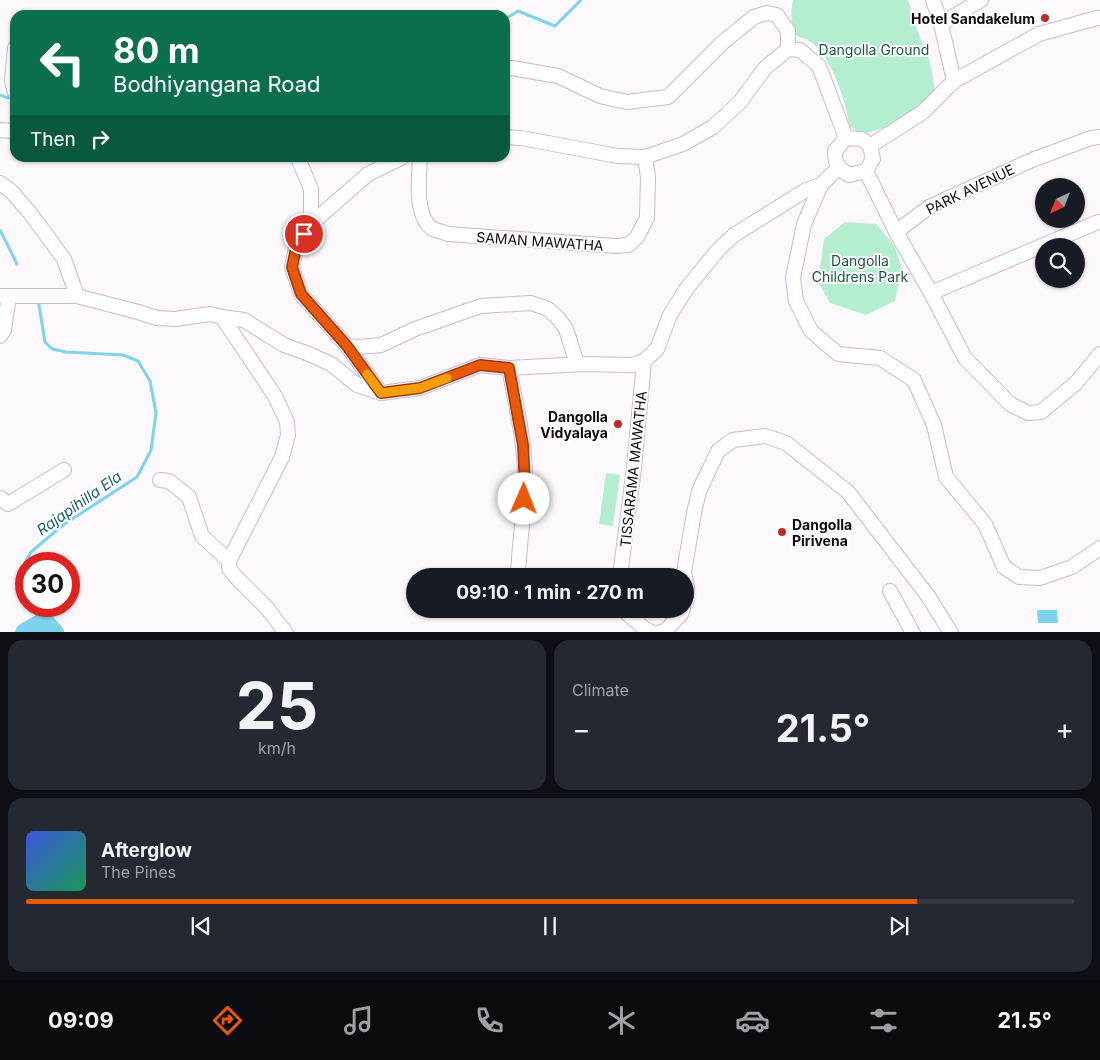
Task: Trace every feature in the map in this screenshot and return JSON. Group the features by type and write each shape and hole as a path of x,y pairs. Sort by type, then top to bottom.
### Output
{"street":[{"path":"933,0 942,24 954,81"},
{"path":"942,24 981,0"},
{"path":"510,68 558,76 600,96 627,102 668,97 722,43 754,17 767,13 777,15 788,32 788,50"},
{"path":"870,146 923,112 954,81 1039,34 1100,18"},
{"path":"510,137 618,156 645,157 683,144 713,126 740,102 765,68 788,50 800,50 819,66 846,138"},
{"name":"PARK AVENUE","path":"896,232 929,208 1032,160 1091,138 1100,137"},
{"path":"846,138 862,139 870,146 873,159 866,171 849,175 838,168 835,162 835,151 846,138"},
{"name":"SAMAN MAWATHA","path":"420,162 420,202 423,217 432,228 448,234 616,246 628,245 633,241 647,218 648,177 645,157"},
{"path":"300,162 311,189 311,224"},
{"path":"381,393 347,346 301,294 292,267 297,244 311,224 368,174 392,162"},
{"path":"838,168 821,185 804,224 793,278 796,301 811,331 838,354 880,358 914,380 934,425 946,477 985,524 1004,567 1019,577 1040,578 1072,567 1099,547"},
{"path":"866,171 896,232 931,292 965,358 1010,404 1028,412 1041,412 1076,383 1100,354"},
{"path":"0,183 11,191 30,213 64,259 77,296"},
{"path":"0,336 4,330 4,296 77,296 157,318 175,319 210,314 244,320 284,345 331,364 357,385 381,393 420,388 480,365 509,368 577,364 632,365 644,361 657,349 670,315 687,288 719,249 734,235 806,190 821,185"},
{"path":"931,292 1098,222"},
{"path":"347,346 381,345 415,329 481,306 531,303 548,309 566,329 577,364"},
{"path":"222,317 274,396 287,422 288,435 282,456 229,561 229,568 267,608 286,632"},
{"name":"TISSARAMA MAWATHA","path":"621,568 634,468 644,361"},
{"path":"509,368 524,459 525,484 518,568"},
{"path":"685,568 699,491 718,451 733,440 765,436 786,443 848,492 928,596 951,632"},
{"path":"0,498 8,504 64,470"},
{"path":"160,480 169,481 189,497 202,536 229,561"},
{"path":"890,591 913,632"},
{"path":"632,618 645,629 655,632 665,631 677,618"}],"green space":[{"name":"Dangolla Ground","path":"793,0 908,0 920,38 930,61 935,90 909,113 895,122 880,129 861,134 849,124 840,88 825,58 812,43 797,36 793,31 791,18"},
{"name":"Dangolla Childrens Park","path":"845,222 876,224 894,245 902,268 895,301 866,315 830,303 818,282 824,239"},
{"path":"606,473 620,475 613,526 599,524"}],"water":[{"path":"1037,610 1057,610 1058,623 1038,623"}],"waterway":[{"name":"Rajapihilla Ela","path":"510,16 518,11 555,26 581,0"},
{"name":"Rajapihilla Ela","path":"0,95 8,98"},
{"name":"Rajapihilla Ela","path":"0,230 17,264"},
{"name":"Rajapihilla Ela","path":"31,552 63,525 137,477 151,450 156,413 150,381 138,361 123,355 66,352 52,349 45,342 38,299"},
{"name":"Rajapihilla Ela","path":"41,617 44,622"},
{"name":"Rajapihilla Ela","path":"27,632 44,622 53,632"}],"slow traffic":[{"path":"367,374 381,393 420,388 447,378"}],"place":[{"name":"Hotel Sandakelum","path":"1045,18"},
{"name":"Dangolla Vidyalaya","path":"618,424"},
{"name":"Dangolla Pirivena","path":"782,532"}],"route":[{"path":"304,234 297,244 292,267 301,294 347,346 381,393 420,388 480,365 509,368 523,445 524,499"}]}
